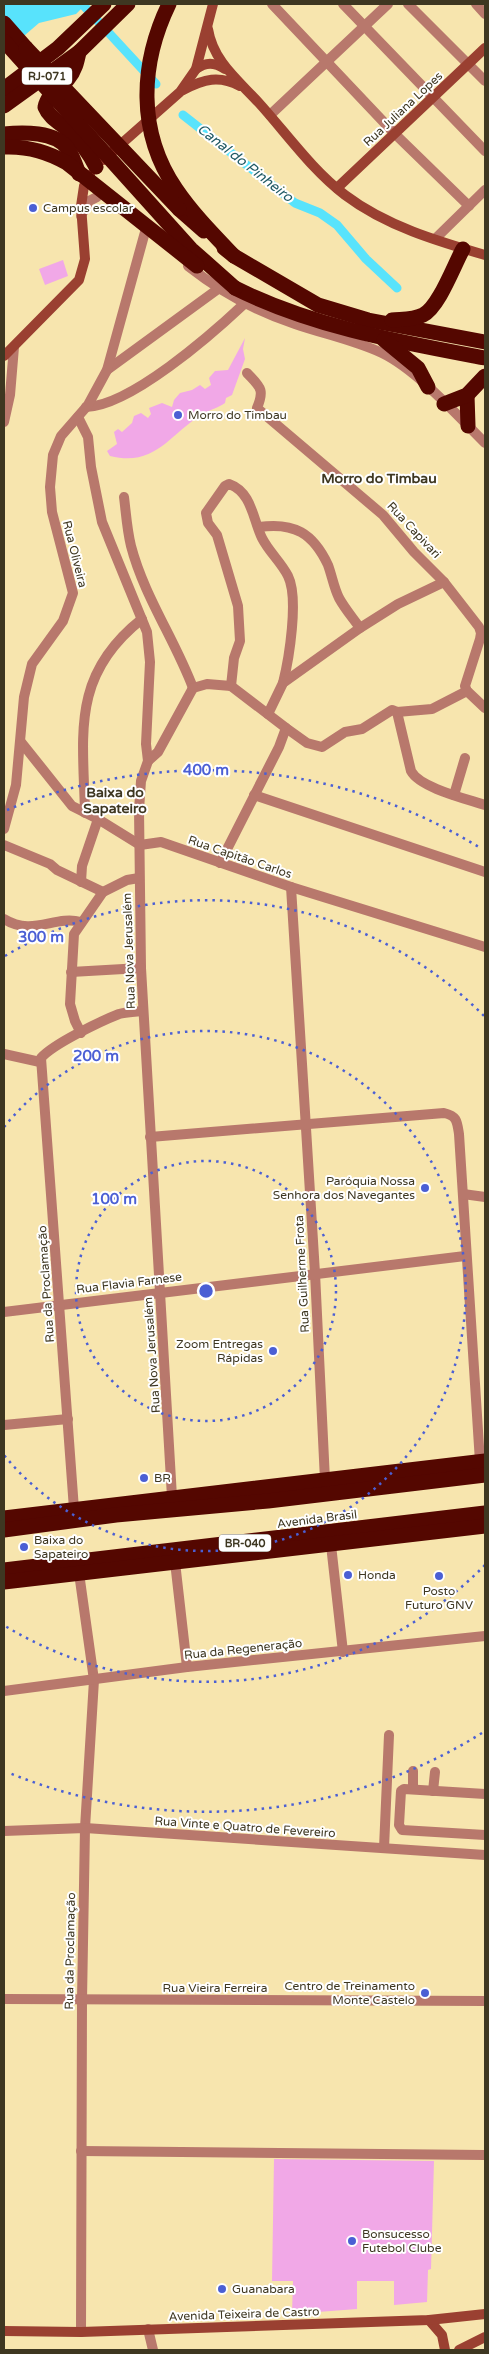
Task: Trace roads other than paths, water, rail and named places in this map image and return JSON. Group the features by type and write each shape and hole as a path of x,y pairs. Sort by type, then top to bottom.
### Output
{"highway":[{"name":"RJ-071","path":"4,89 58,48 104,4"},
{"path":"169,4 152,46 149,63 146,97 150,128 158,156 176,189 234,256"},
{"name":"RJ-071","path":"4,106 84,48 125,7"},
{"path":"4,23 179,210 234,256 318,305 368,320 485,342"},
{"path":"4,41 191,249 235,288"},
{"path":"84,48 69,78 50,95 45,107 50,116 70,132 98,165"},
{"path":"4,134 29,133 59,141 68,149 84,186"},
{"path":"4,147 39,151 67,163 201,270 270,305 312,319 381,337 485,358"},
{"path":"368,320 409,319 423,315 432,308 463,249"},
{"path":"381,337 418,368 428,387"},
{"path":"444,404 467,395 485,376"},
{"path":"467,395 468,426"},
{"path":"4,1518 325,1480 484,1467"},
{"name":"Avenida Brasil","path":"4,1530 116,1515 422,1483 484,1467"},
{"name":"Avenida Brasil","path":"4,1570 485,1513"},
{"path":"362,1529 390,1530 466,1523 485,1525"},
{"path":"4,1582 331,1545 485,1525"}],"street":[{"path":"4,356 79,280 85,259 81,216 84,186 98,165 180,92 196,69 212,4"},
{"path":"272,4 395,134 469,206"},
{"path":"343,4 485,151"},
{"path":"270,115 388,4"},
{"path":"408,4 485,81"},
{"path":"476,4 485,14"},
{"path":"208,16 209,36 214,49 228,72"},
{"name":"Rua Juliana Lopes","path":"337,188 485,48"},
{"path":"180,92 207,80 214,73 216,64 214,49"},
{"path":"196,69 207,63 216,64 228,72 337,188 377,216 435,239 485,255"},
{"path":"207,80 225,80 244,88"},
{"path":"98,165 93,178 97,197 218,289 244,304 292,323 359,343 382,353 409,370 485,443"},
{"path":"435,239 485,190"},
{"path":"81,216 89,202 97,197"},
{"name":"Rua Oliveira","path":"4,829 16,785 24,698 32,664 63,621 72,599 71,580 58,540 52,512 50,487 56,444 86,407 108,370 144,232"},
{"path":"108,370 218,289"},
{"path":"86,407 105,404 136,389 217,329 244,304"},
{"path":"4,422 10,395 14,347"},
{"name":"Rua Capivari","path":"247,373 261,390 261,399 257,408 368,500 444,582 481,632 466,680 467,691"},
{"name":"Rua Nova Jerusalém","path":"78,417 88,437 91,467 102,522 142,619 149,643 146,744 148,761 141,780 139,878 141,968 172,1497"},
{"path":"231,686 234,658 240,641 238,606 217,535 208,523 206,513 225,486 230,484 249,502 261,537 288,575 292,586 291,642 283,683 268,714"},
{"path":"124,497 127,529 136,563 193,688"},
{"path":"259,528 283,525 297,528 309,538 322,554 339,598 360,628"},
{"path":"283,683 360,628 398,604 444,582"},
{"path":"85,813 82,737 85,703 102,661 117,642 142,619"},
{"path":"148,761 158,752 193,688 207,684 231,686 307,743 322,747 345,732 362,728 392,710 397,712 432,709 467,691 485,708"},
{"path":"397,712 410,772 414,778 454,795 485,805"},
{"path":"220,863 279,747 286,728"},
{"path":"21,742 69,804 98,819 140,845"},
{"path":"454,795 465,758"},
{"path":"254,795 485,872"},
{"path":"81,882 82,866 98,819"},
{"name":"Rua Capitão Carlos","path":"140,845 161,842 291,887 485,947"},
{"path":"4,844 50,864 103,892"},
{"path":"81,1033 75,1022 70,1004 74,934 103,892 127,880 139,878"},
{"name":"Rua Guilherme Frota","path":"291,887 315,1273 325,1480"},
{"path":"4,919 12,924 30,927 41,927 68,920 81,922"},
{"path":"71,972 141,968"},
{"path":"4,1054 40,1060 53,1048 121,1014 143,1012"},
{"name":"Rua da Proclamação","path":"40,1060 60,1304 74,1509"},
{"path":"150,1137 305,1123 444,1114 456,1119 459,1134 463,1194 465,1256 484,1467"},
{"path":"463,1194 485,1197"},
{"name":"Rua Flavia Farnese","path":"4,1312 465,1256"},
{"path":"4,1425 68,1418"},
{"path":"331,1545 343,1652"},
{"path":"175,1562 187,1667"},
{"name":"Rua da Proclamação","path":"79,1573 94,1680 85,1828 80,2332"},
{"name":"Rua da Regeneração","path":"4,1690 187,1667 485,1636"},
{"path":"384,1848 389,1735"},
{"path":"413,1771 413,1789"},
{"path":"433,1791 434,1772"},
{"path":"485,1794 404,1789 401,1791 399,1826 402,1830 485,1835"},
{"name":"Rua Vinte e Quatro de Fevereiro","path":"4,1831 85,1828 485,1855"},
{"name":"Rua Vieira Ferreira","path":"4,1999 485,2001"},
{"path":"81,2151 485,2156"},
{"name":"Avenida Teixeira de Castro","path":"4,2331 80,2332 429,2320 485,2314"},
{"path":"429,2320 442,2335 445,2350"},
{"path":"148,2329 153,2350"},
{"path":"459,2350 485,2337"}],"water":[{"path":"4,4 86,4 76,14 39,23 4,53"}],"waterway":[{"name":"Canal do Pinheiro","path":"84,6 156,84"},
{"name":"Canal do Pinheiro","path":"183,115 295,203 320,213 337,225 366,259 397,288"}],"place":[{"name":"Campus escolar","path":"33,208"},
{"name":"Morro do Timbau","path":"178,415"},
{"name":"Paróquia Nossa Senhora dos Navegantes","path":"425,1188"},
{"name":"Zoom Entregas Rápidas","path":"273,1351"},
{"name":"BR","path":"144,1478"},
{"name":"Baixa do Sapateiro","path":"24,1547"},
{"name":"Honda","path":"348,1575"},
{"name":"Posto Futuro GNV","path":"439,1576"},
{"name":"Centro de Treinamento Monte Castelo","path":"425,1993"},
{"name":"Bonsucesso Futebol Clube","path":"352,2241"},
{"name":"Guanabara","path":"222,2289"}],"district":[{"name":"Morro do Timbau","path":"379,478"},
{"name":"Baixa do Sapateiro","path":"115,800"}]}
